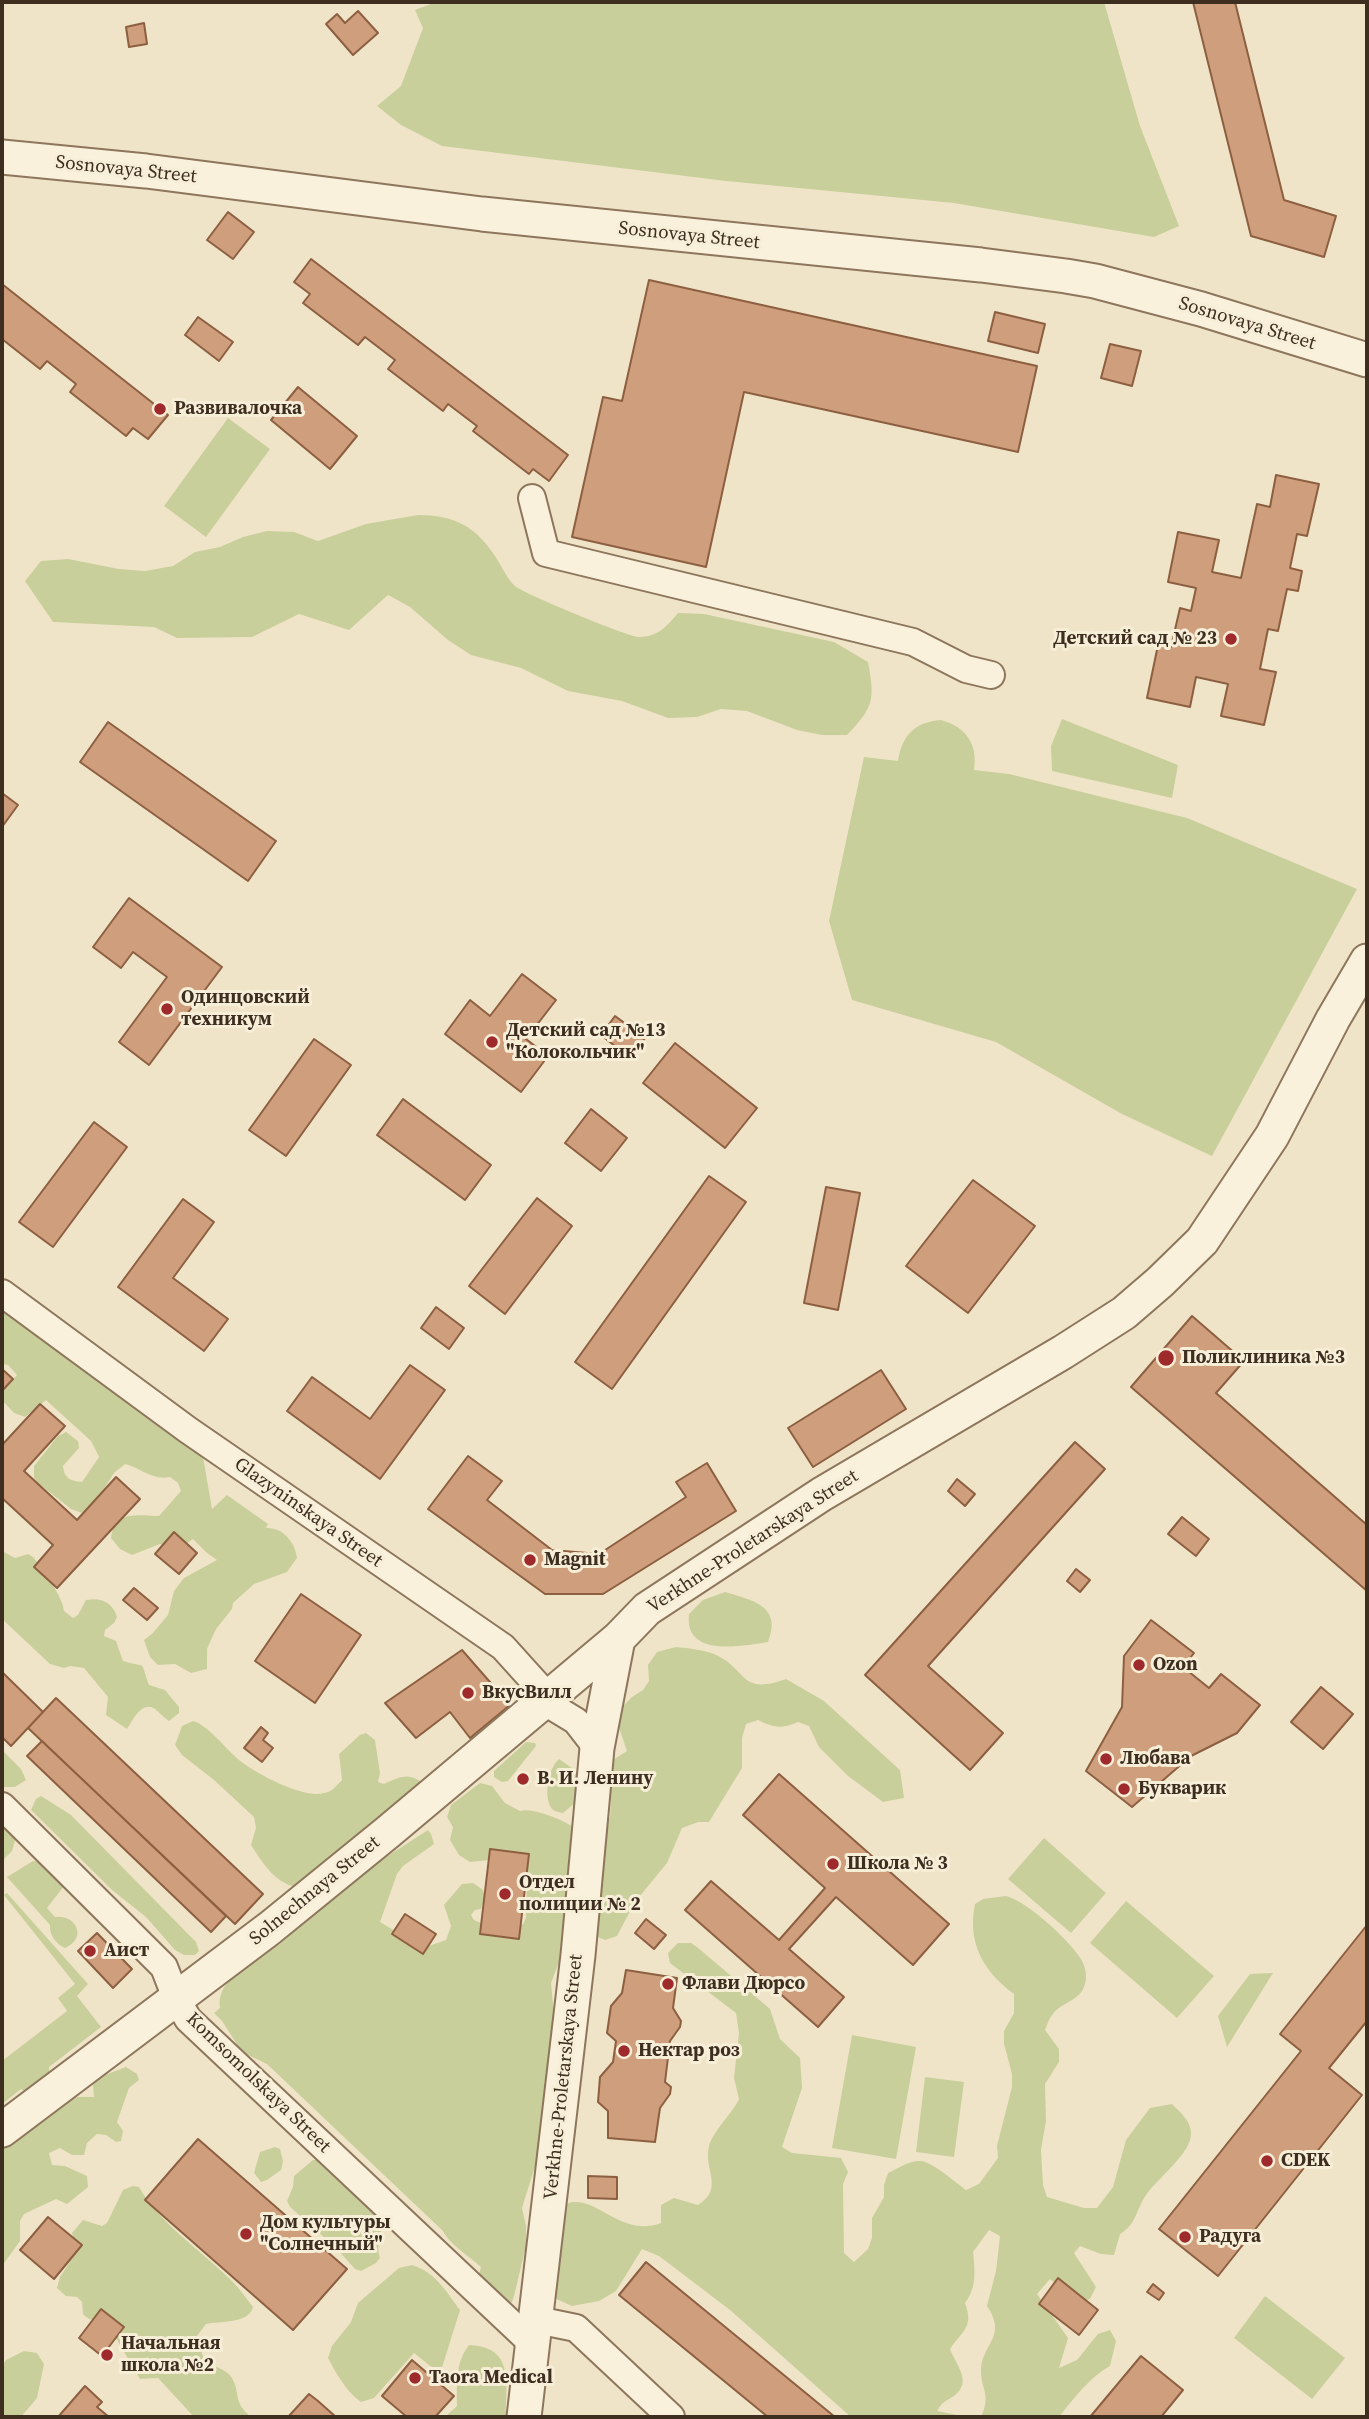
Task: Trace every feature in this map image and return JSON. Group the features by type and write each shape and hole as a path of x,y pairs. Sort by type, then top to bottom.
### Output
{"street":[{"name":"Sosnovaya Street","path":"2,157 159,173 496,216 1066,276 1096,281 1201,309 1367,360"},
{"path":"531,498 546,553 913,642 966,669 991,675"},
{"name":"Verkhne-Proletarskaya Street","path":"524,2417 578,1955 597,1748 618,1639 647,1609 822,1494 1063,1352 1124,1313 1160,1282 1202,1241 1272,1136 1333,1019 1367,961"},
{"name":"Glazyninskaya Street","path":"2,1293 188,1430 503,1647 540,1688 543,1701 576,1721 597,1748"},
{"name":"Solnechnaya Street","path":"2,2130 280,1920 618,1639"},
{"name":"Komsomolskaya Street","path":"2,1806 164,1966 176,1998 188,2018 215,2045 535,2333"},
{"path":"535,2333 576,2328 671,2417"}],"green space":[{"path":"436,2 1104,2 1140,126 1179,226 1154,237 954,203 726,181 442,146 401,125 377,106 401,86 423,28 415,10"},
{"path":"228,418 270,449 206,537 164,506"},
{"path":"418,515 454,520 473,531 489,548 515,586 631,635 646,637 657,633 678,613 704,614 834,642 868,662 872,694 867,710 847,735 822,735 797,730 747,711 721,709 697,717 668,718 622,701 568,691 521,668 471,655 448,640 410,607 388,595 349,630 299,614 252,637 177,638 154,627 53,622 25,581 41,561 68,559 145,571 173,566 195,552 220,547 267,531 294,532 318,541 366,524"},
{"path":"1062,719 1178,765 1172,798 1052,771 1051,746"},
{"path":"941,720 957,727 968,738 974,752 974,770 1009,774 1187,818 1357,889 1212,1156 1122,1114 996,1042 852,1000 829,921 864,757 898,761 903,744 911,732 923,724"},
{"path":"2,1307 99,1378 106,1386 202,1451 212,1509 227,1495 268,1524 266,1528 283,1533 294,1546 297,1558 287,1572 254,1584 233,1603 207,1649 207,1669 191,1673 175,1664 158,1665 150,1657 144,1640 168,1615 174,1591 184,1578 217,1560 193,1539 176,1551 160,1544 132,1555 120,1549 111,1538 113,1529 122,1518 136,1515 159,1516 181,1491 178,1483 170,1477 153,1476 125,1464 114,1473 90,1511 85,1514 71,1509 38,1483 34,1478 34,1466 58,1436 66,1432 78,1441 79,1448 63,1466 68,1478 82,1482 99,1457 91,1441 46,1400 25,1417 14,1413 2,1400 2,1391 17,1375 8,1365 2,1364"},
{"path":"2,1551 15,1558 28,1554 33,1557 56,1591 64,1611 73,1618 78,1615 86,1600 96,1599 109,1604 117,1617 105,1630 104,1636 116,1641 123,1661 142,1666 149,1685 165,1690 179,1707 179,1713 169,1721 155,1709 146,1707 138,1712 127,1729 106,1715 108,1697 84,1668 64,1668 50,1664 2,1619"},
{"path":"725,1592 754,1602 768,1612 772,1630 768,1642 744,1646 716,1646 695,1638 690,1628 689,1614 703,1600"},
{"path":"676,1647 714,1654 751,1683 771,1683 786,1679 824,1701 900,1770 904,1798 883,1802 848,1776 819,1747 809,1726 798,1722 778,1727 758,1720 746,1724 742,1738 742,1768 709,1822 698,1822 682,1828 667,1863 635,1902 617,1936 605,1940 593,1935 600,1827 610,1818 608,1763 627,1751 617,1722 623,1706 643,1690 649,1681 648,1665 657,1652"},
{"path":"193,1721 211,1732 246,1765 292,1789 315,1794 324,1793 336,1786 342,1780 339,1754 360,1735 366,1733 375,1740 380,1773 378,1782 384,1784 408,1777 430,1788 301,1888 292,1886 272,1873 251,1845 256,1828 254,1817 182,1755 175,1745 182,1726"},
{"path":"526,1742 535,1743 536,1746 508,1781 502,1782 494,1777 494,1771"},
{"path":"2,1750 21,1769 26,1780 15,1787 2,1787"},
{"path":"559,1759 582,1775 581,1801 563,1813 552,1809 547,1791 552,1769"},
{"path":"480,1783 492,1786 505,1803 520,1811 548,1815 574,1828 559,1962 551,1983 554,2015 536,2163 522,2208 526,2246 514,2296 512,2302 507,2304 478,2278 481,2267 454,2245 443,2231 267,2064 242,2052 214,2013 220,2008 224,1987 240,1969 280,1944 372,1866 428,1830 434,1844 403,1866 397,1874 380,1922 423,1948 446,1940 451,1926 444,1905 462,1884 473,1883 483,1890 485,1898 481,1909 475,1910 471,1915 474,1920 504,1933 523,1924 526,1918 527,1877 524,1872 499,1859 470,1862 459,1855 450,1840 453,1827 447,1817 451,1805"},
{"path":"41,1796 71,1815 196,1942 199,1951 195,1955 184,1955 175,1950 146,1917 112,1890 31,1810 36,1799"},
{"path":"2,1817 16,1837 12,1851 2,1861"},
{"path":"1044,1838 1106,1893 1071,1933 1008,1879"},
{"path":"33,1861 41,1862 68,1881 47,1908 55,1917 69,1919 76,1928 76,1939 65,1948 54,1939 50,1925 7,1877"},
{"path":"7,1893 88,1984 77,1996 101,2027 49,2067 49,2074 26,2092 21,2089 2,2104 2,2061 67,2011 58,1998 75,1984 4,1895"},
{"path":"1006,1896 1036,1913 1057,1932 1081,1959 1086,1971 1082,1991 1055,2011 1045,2030 1059,2049 1059,2062 1045,2084 1046,2121 1041,2150 1043,2185 1047,2197 1084,2208 1097,2208 1113,2187 1126,2140 1150,2108 1172,2104 1185,2118 1191,2130 1185,2150 1151,2188 1133,2222 1120,2234 1114,2255 1101,2254 1080,2246 1074,2253 1096,2287 1090,2299 1078,2302 1050,2279 1037,2294 1068,2338 1059,2368 1077,2360 1098,2334 1110,2330 1116,2341 1110,2366 1089,2382 1059,2417 981,2417 986,2397 981,2368 995,2332 993,2316 987,2306 996,2271 1000,2236 989,2230 973,2252 973,2285 965,2303 968,2323 950,2349 963,2379 962,2385 960,2391 937,2411 968,2417 851,2417 730,2310 659,2256 642,2249 616,2291 599,2301 572,2306 550,2296 558,2208 570,2202 582,2203 631,2224 645,2226 661,2223 661,2205 674,2198 698,2205 710,2192 712,2185 709,2146 714,2134 739,2099 734,2078 739,2033 736,2013 670,1963 668,1953 678,1943 691,1943 697,1947 770,2009 780,2039 800,2058 802,2088 782,2147 792,2153 841,2158 848,2172 843,2184 844,2253 854,2262 868,2249 872,2238 872,2218 884,2197 888,2173 908,2163 921,2161 938,2169 966,2190 979,2184 998,2158 997,2146 1012,2087 1004,2031 1014,2013 1014,1994 994,1976 980,1955 973,1931 973,1918 975,1904 983,1899"},
{"path":"1126,1901 1214,1976 1177,2018 1090,1943"},
{"path":"1273,1973 1227,2047 1218,2016 1250,1974"},
{"path":"852,2035 916,2047 896,2159 832,2148"},
{"path":"126,2067 137,2074 139,2080 129,2088 117,2122 123,2131 121,2141 116,2142 106,2135 97,2134 87,2143 84,2155 72,2155 60,2148 49,2153 52,2165 65,2166 87,2176 88,2187 67,2204 56,2199 24,2214 20,2221 20,2241 2,2266 2,2143 68,2100 94,2097 93,2085 97,2078"},
{"path":"925,2077 964,2082 954,2157 916,2152"},
{"path":"275,2147 280,2149 283,2161 281,2170 261,2182 254,2173 260,2152"},
{"path":"313,2160 319,2160 381,2219 378,2248 380,2258 361,2271 355,2269 335,2247 290,2207 287,2201 294,2176"},
{"path":"139,2187 159,2214 232,2281 253,2307 240,2319 206,2324 197,2336 204,2360 230,2375 241,2406 251,2417 194,2417 158,2378 140,2379 106,2321 88,2318 83,2314 82,2302 77,2297 66,2296 57,2288 60,2277 77,2251 72,2233 83,2220 102,2226 107,2223 123,2190"},
{"path":"412,2265 434,2277 460,2310 440,2374 414,2353 374,2398 361,2402 346,2388 328,2358 332,2346 351,2322 358,2303 399,2268"},
{"path":"1265,2296 1345,2358 1312,2399 1234,2338"},
{"path":"469,2345 484,2347 494,2352 501,2360 506,2380 506,2417 445,2417 457,2406 459,2366"},
{"path":"24,2351 37,2353 44,2364 37,2398 21,2417 2,2417 2,2366 6,2360"}],"building":[{"path":"1193,2 1235,2 1284,200 1336,216 1324,257 1251,236"},
{"path":"358,11 378,33 353,55 326,24 337,14 345,23"},
{"path":"144,23 147,44 129,47 126,27"},
{"path":"228,212 254,232 233,259 207,240"},
{"path":"311,259 568,455 549,481 533,469 529,474 473,431 477,426 448,404 443,411 388,369 395,360 365,337 358,345 303,303 310,294 294,282"},
{"path":"649,280 1037,366 1018,452 744,392 706,567 572,537 603,397 622,401"},
{"path":"2,284 168,415 148,439 133,428 126,436 70,392 76,384 47,361 40,369 2,339"},
{"path":"995,312 1045,324 1038,353 988,341"},
{"path":"198,317 233,342 219,361 185,335"},
{"path":"1110,344 1141,351 1132,386 1101,378"},
{"path":"298,387 357,436 330,469 271,420"},
{"path":"1276,475 1319,484 1307,536 1297,534 1290,568 1302,571 1298,591 1287,589 1278,631 1268,629 1260,669 1276,672 1264,725 1221,716 1228,684 1196,677 1190,707 1147,698 1158,645 1171,647 1180,608 1191,611 1196,588 1168,582 1178,532 1219,540 1212,572 1241,578 1257,504 1270,507"},
{"path":"108,722 276,841 248,881 80,762"},
{"path":"2,793 18,805 2,827"},
{"name":"Одинцовский техникум","path":"129,898 222,967 149,1065 119,1042 167,977 133,952 121,968 93,947"},
{"path":"522,974 556,1000 526,1039 548,1056 521,1092 445,1034 470,1000 490,1016"},
{"path":"615,1016 645,1038 630,1058 601,1035"},
{"path":"314,1039 351,1065 286,1156 249,1130"},
{"path":"675,1043 757,1108 725,1148 643,1083"},
{"path":"403,1099 491,1165 465,1200 377,1135"},
{"path":"591,1109 627,1138 601,1171 565,1143"},
{"path":"94,1122 127,1147 53,1247 19,1222"},
{"path":"709,1176 746,1202 612,1389 575,1362"},
{"path":"973,1180 1035,1226 968,1313 906,1266"},
{"path":"826,1187 860,1193 838,1310 804,1303"},
{"path":"537,1198 572,1226 505,1314 469,1286"},
{"path":"183,1199 214,1222 173,1278 228,1319 204,1351 118,1287"},
{"path":"436,1307 464,1328 449,1349 421,1328"},
{"path":"1192,1316 1244,1361 1216,1393 1367,1525 1367,1591 1131,1387"},
{"path":"410,1365 445,1390 380,1479 287,1411 312,1377 370,1419"},
{"path":"2,1369 13,1379 2,1391"},
{"path":"881,1370 906,1409 813,1467 788,1428"},
{"path":"40,1404 65,1426 24,1471 77,1520 116,1477 140,1499 57,1588 34,1567 53,1545 2,1498 2,1445"},
{"path":"1075,1442 1105,1469 928,1666 1003,1733 970,1770 865,1675"},
{"path":"468,1456 502,1481 487,1500 552,1550 599,1554 686,1497 676,1482 707,1463 736,1511 603,1594 545,1594 428,1509"},
{"path":"957,1479 975,1494 965,1506 948,1491"},
{"path":"1182,1517 1209,1539 1196,1556 1168,1534"},
{"path":"174,1532 197,1553 179,1574 155,1554"},
{"path":"1076,1569 1090,1580 1080,1592 1067,1581"},
{"path":"134,1588 158,1608 147,1620 123,1600"},
{"path":"301,1594 361,1635 315,1703 255,1661"},
{"path":"1151,1620 1194,1653 1183,1667 1209,1688 1221,1674 1260,1705 1237,1733 1191,1756 1132,1807 1086,1771 1122,1707 1124,1656"},
{"path":"462,1650 510,1705 470,1738 450,1712 416,1738 385,1703"},
{"path":"2,1672 43,1712 11,1746 2,1737"},
{"path":"1321,1687 1353,1714 1323,1749 1291,1722"},
{"path":"56,1698 263,1894 235,1924 28,1728"},
{"path":"261,1727 268,1733 263,1740 273,1748 262,1762 244,1748"},
{"path":"42,1741 226,1916 211,1932 27,1756"},
{"path":"779,1774 949,1924 913,1965 836,1897 789,1949 844,1997 818,2027 685,1910 711,1881 779,1940 825,1888 743,1815"},
{"name":"Отдел полиции № 2","path":"490,1849 529,1854 519,1939 480,1934"},
{"path":"405,1914 436,1934 423,1954 392,1934"},
{"path":"646,1919 666,1935 654,1949 635,1933"},
{"path":"1367,1925 1367,2021 1329,2068 1362,2095 1218,2276 1159,2229 1301,2051 1280,2034"},
{"path":"97,1933 132,1969 113,1988 78,1951"},
{"path":"626,1970 677,1978 673,2008 681,2021 670,2041 665,2082 671,2087 670,2094 660,2108 655,2142 608,2138 608,2111 598,2102 600,2077 613,2062 616,2041 607,2033 611,2006 622,1993"},
{"name":"Дом культуры \"Солнечный\"","path":"198,2139 347,2269 293,2330 145,2200"},
{"path":"588,2176 617,2177 617,2199 588,2198"},
{"path":"48,2217 82,2245 54,2279 20,2250"},
{"path":"646,2262 835,2417 768,2417 619,2295"},
{"path":"1058,2278 1098,2310 1079,2335 1039,2304"},
{"path":"1153,2284 1164,2293 1159,2300 1147,2292"},
{"path":"101,2309 124,2327 102,2356 79,2338"},
{"path":"1141,2356 1183,2390 1161,2417 1090,2417"},
{"name":"Taora Medical","path":"412,2360 454,2396 435,2417 407,2417 382,2396"},
{"path":"85,2386 102,2402 97,2407 109,2417 58,2417"},
{"path":"309,2394 318,2401 336,2417 288,2417"}],"place":[{"name":"Развивалочка","path":"160,409"},
{"name":"Детский сад № 23","path":"1231,639"},
{"name":"Одинцовский техникум","path":"167,1009"},
{"name":"Детский сад №13 \"Колокольчик\"","path":"492,1042"},
{"name":"Поликлиника №3","path":"1166,1358"},
{"name":"Magnit","path":"530,1560"},
{"name":"Ozon","path":"1139,1665"},
{"name":"ВкусВилл","path":"468,1693"},
{"name":"Любава","path":"1106,1759"},
{"name":"В. И. Ленину","path":"523,1779"},
{"name":"Букварик","path":"1124,1789"},
{"name":"Школа № 3","path":"833,1864"},
{"name":"Отдел полиции № 2","path":"505,1894"},
{"name":"Аист","path":"90,1951"},
{"name":"Флави Дюрсо","path":"668,1984"},
{"name":"Нектар роз","path":"624,2051"},
{"name":"CDEK","path":"1267,2161"},
{"name":"Дом культуры \"Солнечный\"","path":"246,2234"},
{"name":"Радуга","path":"1185,2237"},
{"name":"Начальная школа №2","path":"107,2355"},
{"name":"Taora Medical","path":"415,2378"}]}
